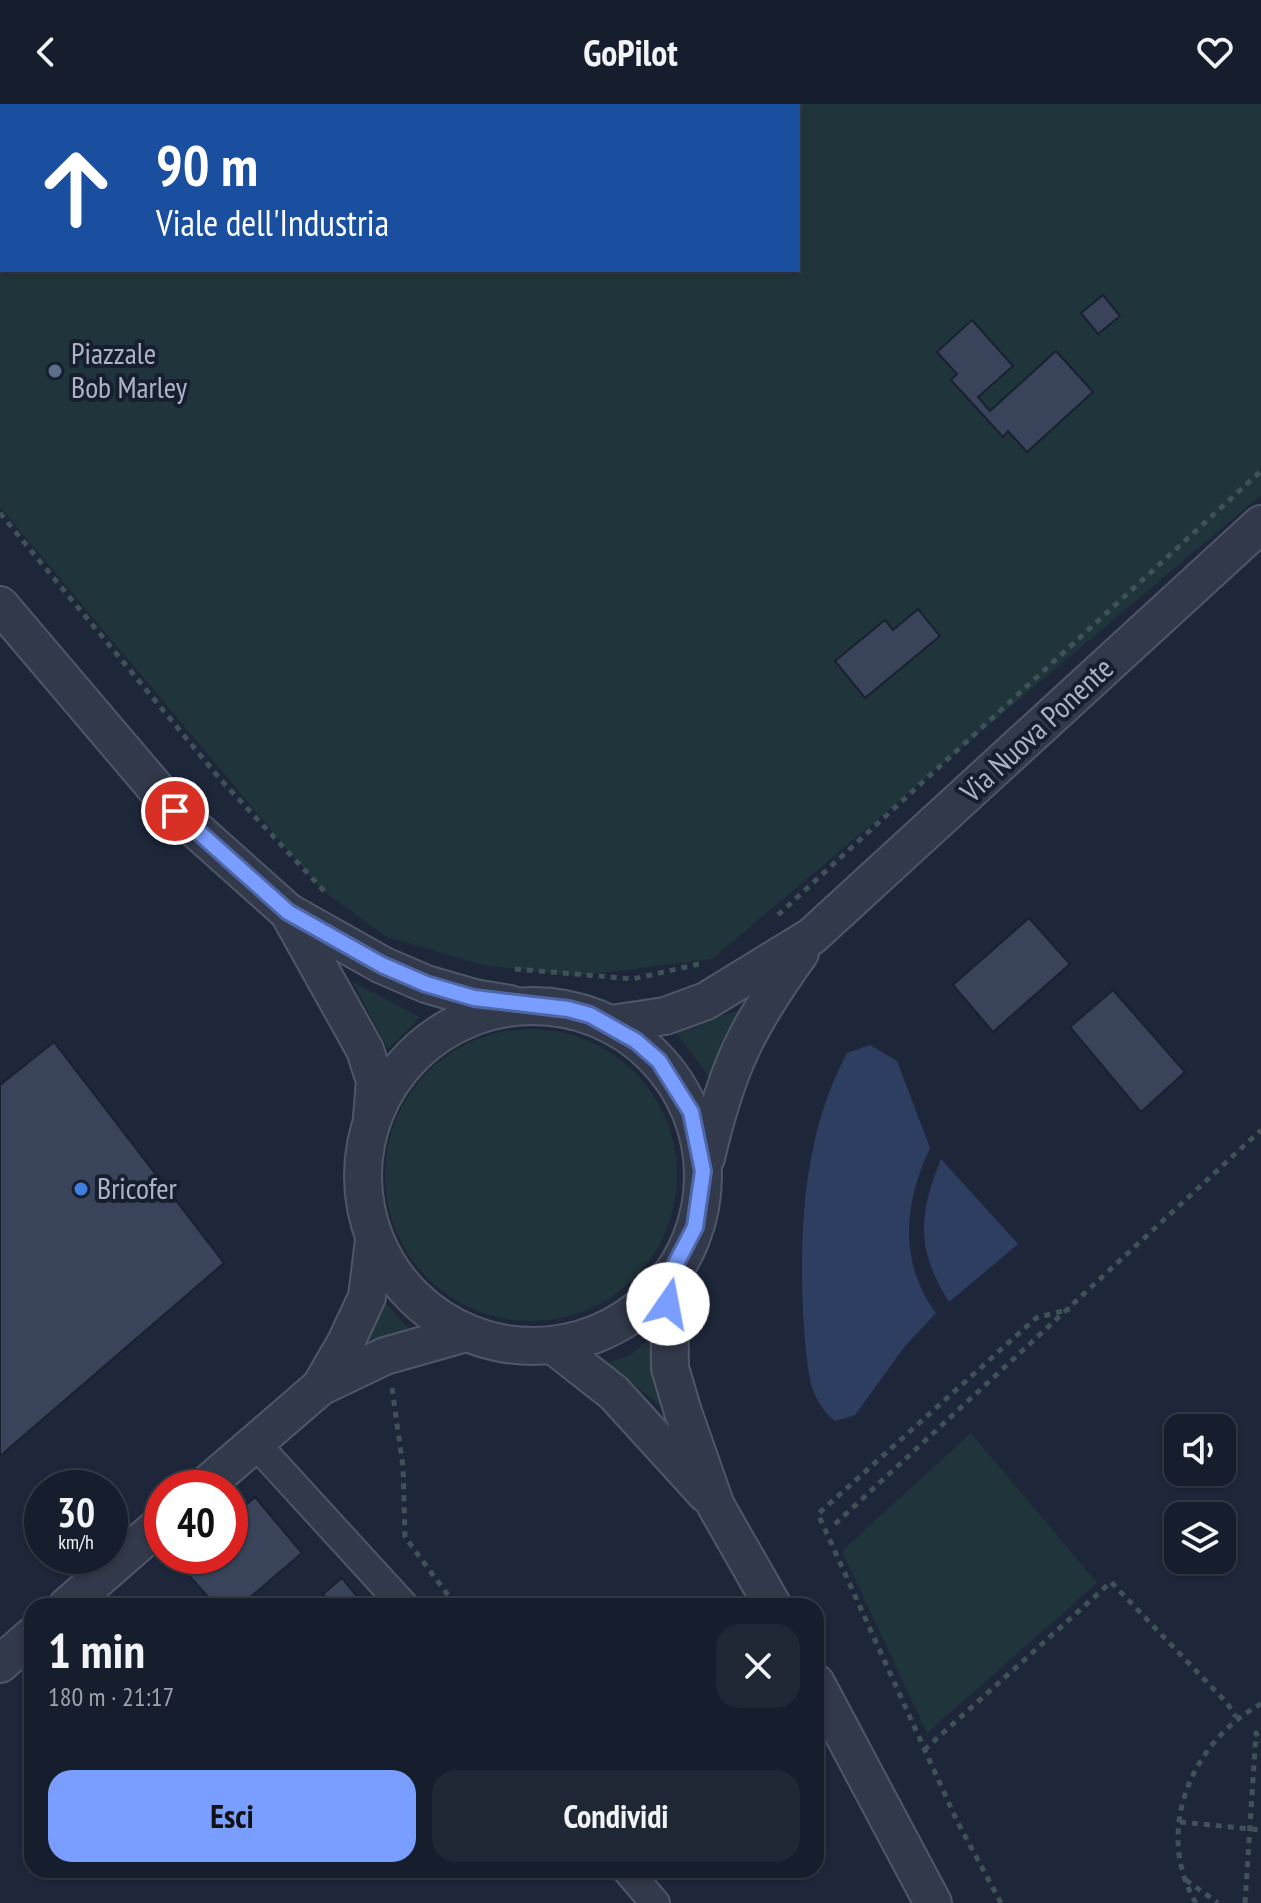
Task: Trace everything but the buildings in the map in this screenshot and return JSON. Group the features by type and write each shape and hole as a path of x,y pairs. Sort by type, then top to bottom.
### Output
{"street":[{"name":"Via Nuova Ponente","path":"611,1024 665,1016 706,1001 812,936 1261,524"},
{"path":"0,605 175,811 288,912 382,965 426,984 474,998 568,1009 611,1024 659,1061 677,1085 691,1112 703,1171"},
{"path":"288,912 365,1050 375,1081 363,1161 364,1201 374,1240 390,1270 411,1296 437,1317 466,1333 495,1343 553,1345 586,1338 618,1323 646,1303 669,1277"},
{"name":"Via Nuova Ponente","path":"669,1277 695,1227 716,1110 738,1048 760,1007 812,936"},
{"path":"371,1121 394,1076 430,1040 474,1016 523,1006"},
{"path":"320,1387 367,1297 374,1240"},
{"path":"669,1277 670,1368 716,1506 768,1598"},
{"path":"224,1470 320,1387 385,1356 466,1333"},
{"path":"553,1345 614,1393 716,1506"},
{"path":"255,1443 397,1598"},
{"path":"76,1598 144,1539"},
{"path":"0,1664 24,1643"},
{"path":"824,1698 933,1903"},
{"path":"634,1878 650,1898"}],"path":[{"path":"774,918 1261,471"},
{"path":"0,513 220,779 332,898"},
{"path":"510,968 633,979 680,970 712,959"},
{"path":"835,1524 1261,1130"},
{"path":"1001,1903 924,1750 818,1514 1036,1318 1070,1309"},
{"path":"385,1356 398,1415 405,1537 450,1598"},
{"path":"924,1750 1111,1582 1227,1703 1236,1717"},
{"path":"1196,1903 1185,1879 1178,1839 1184,1793 1204,1751 1236,1717 1261,1704"},
{"path":"1245,1903 1256,1733 1261,1742"},
{"path":"1180,1822 1261,1830"},
{"path":"1185,1879 1218,1903"}],"green space":[{"path":"800,104 1261,104 1261,495 712,959 577,976 483,965 385,936 322,890 0,507 0,272 800,272"},
{"path":"353,982 420,1017 388,1049"},
{"path":"747,1007 711,1080 676,1032"},
{"path":"517,1029 545,1029 573,1035 600,1046 624,1062 644,1082 660,1106 671,1133 677,1175 675,1204 660,1244 644,1268 624,1288 600,1304 573,1315 545,1321 517,1321 489,1315 462,1304 438,1288 418,1268 402,1244 391,1217 385,1189 385,1161 391,1133 402,1106 418,1082 438,1062 462,1046 489,1035"},
{"path":"381,1298 408,1328 374,1344 363,1333"},
{"path":"651,1338 661,1406 607,1363 630,1355"},
{"path":"971,1433 1097,1583 927,1733 842,1551"}],"water":[{"path":"870,1045 897,1061 930,1148 915,1189 909,1232 915,1273 936,1313 905,1346 855,1415 835,1421 813,1391 807,1357 802,1275 806,1193 815,1139 834,1081 847,1053"},
{"path":"941,1159 1018,1244 949,1302 931,1265 924,1232 928,1198"}],"place":[{"name":"Piazzale Bob Marley","path":"55,371"},
{"name":"Bricofer","path":"81,1189"}],"route":[{"path":"175,811 288,912 382,965 426,984 474,998 568,1009 590,1015 611,1024 659,1061 677,1085 691,1112 703,1171 695,1227 669,1277 668,1304"}]}
